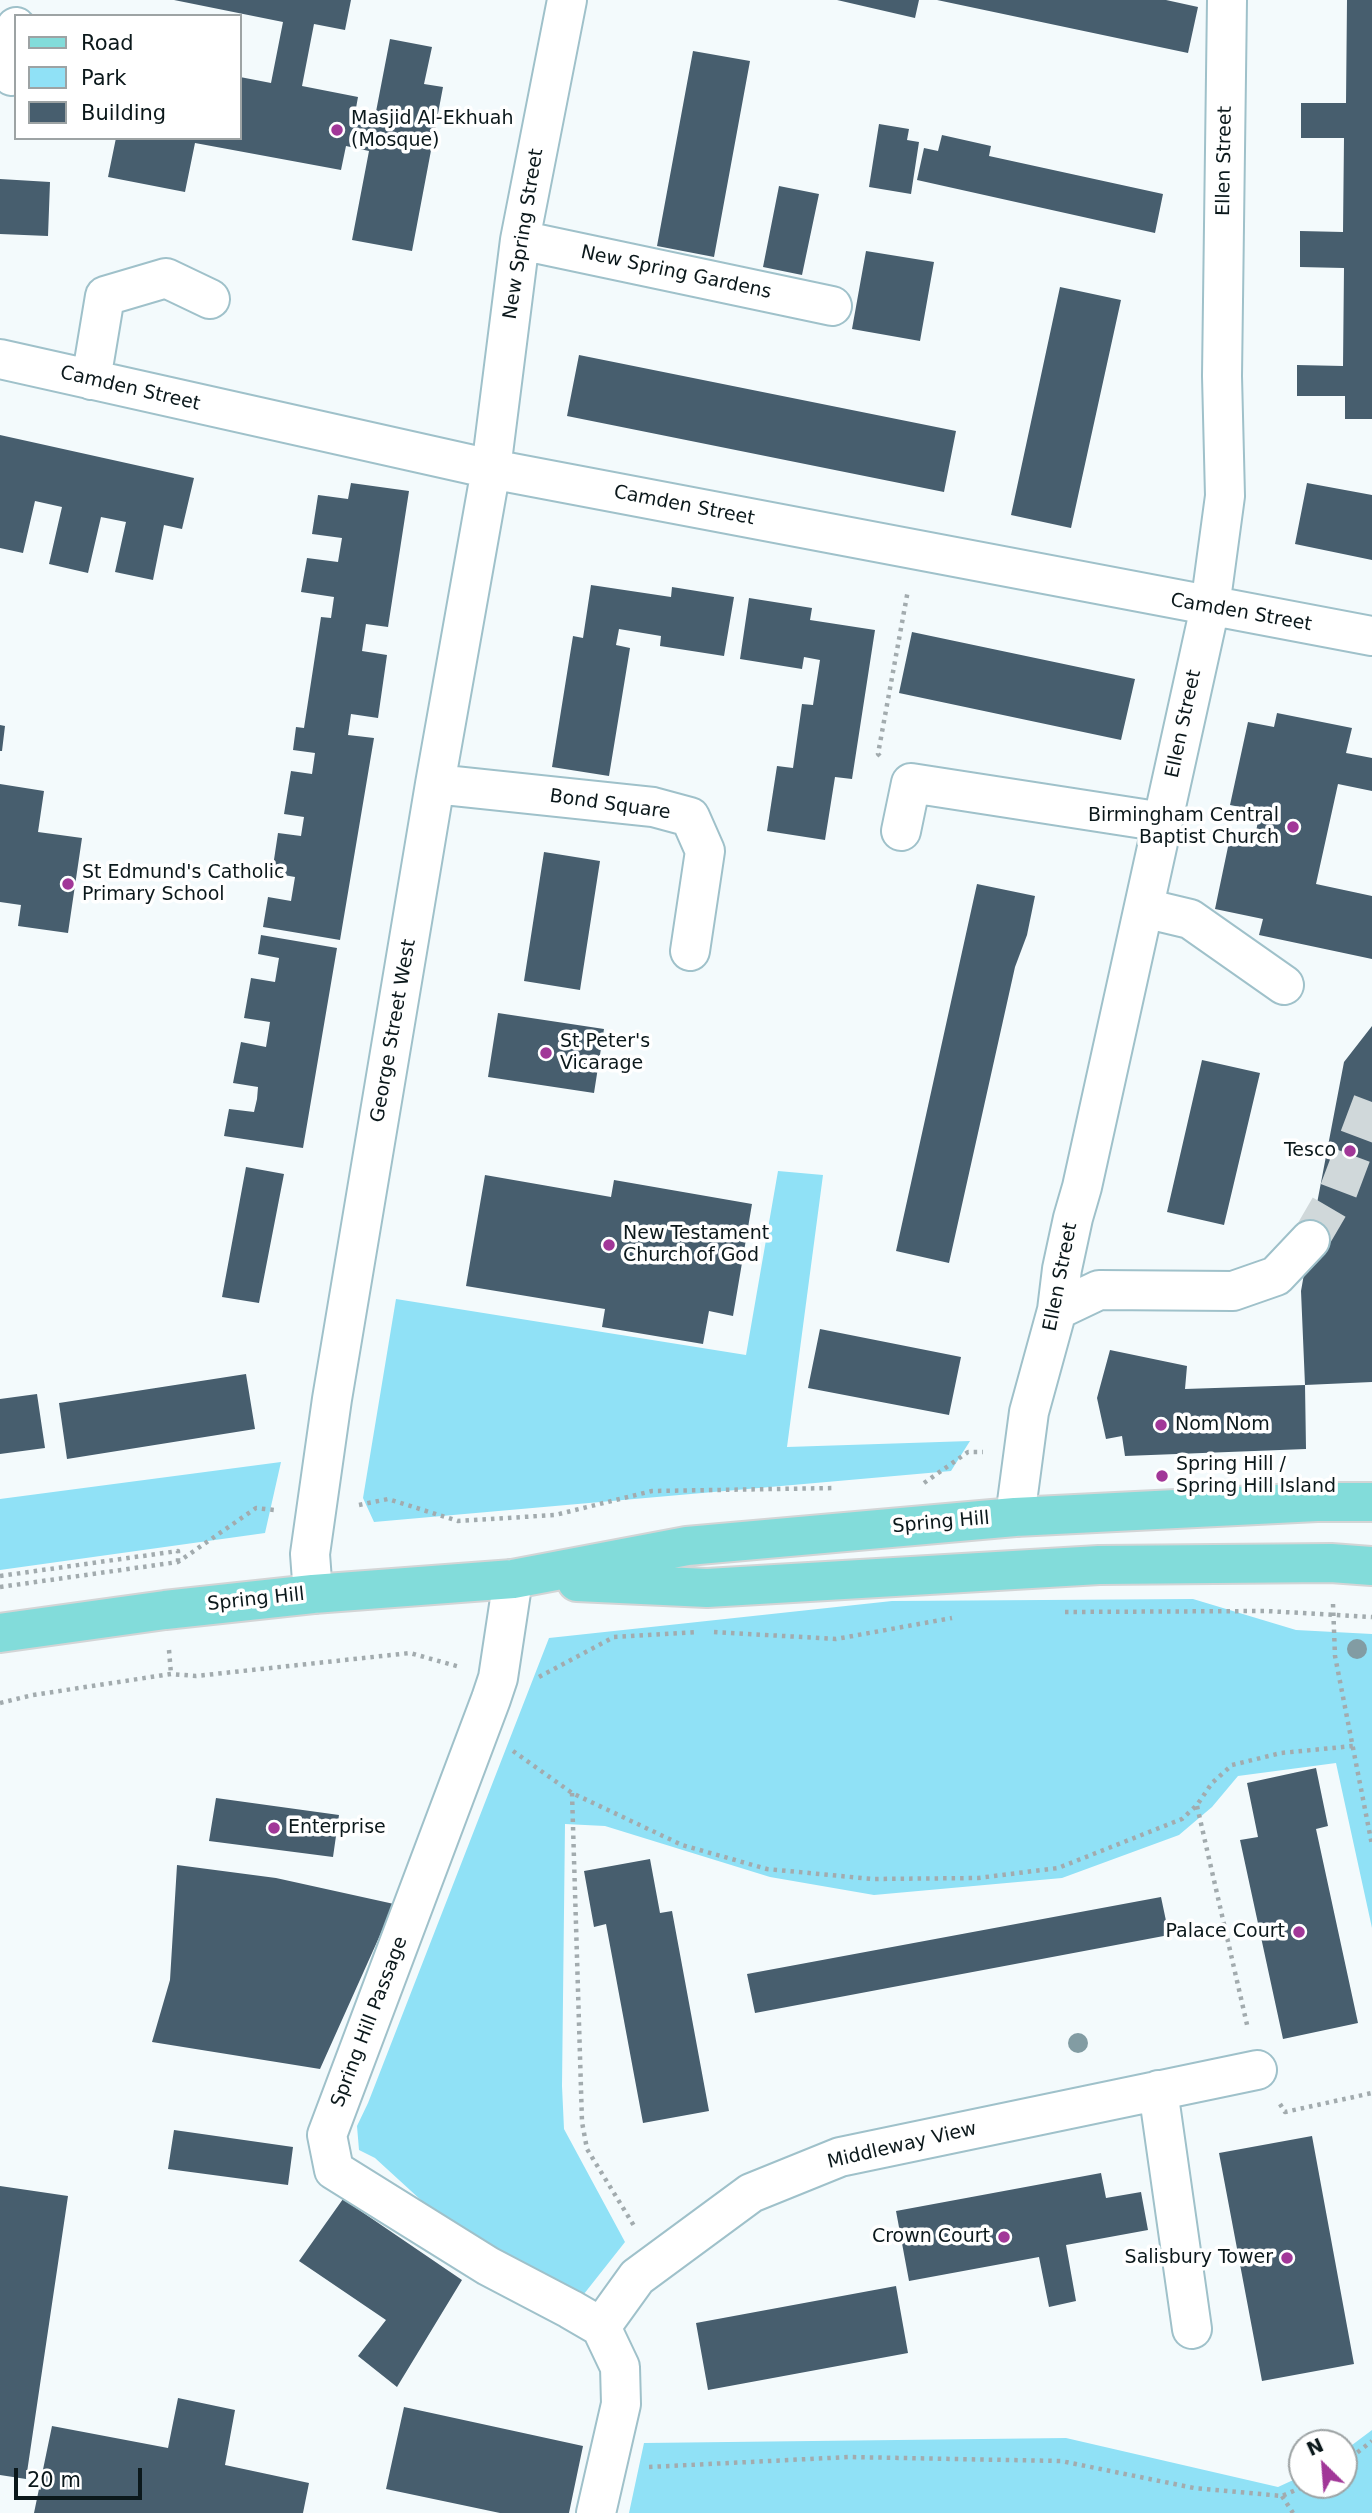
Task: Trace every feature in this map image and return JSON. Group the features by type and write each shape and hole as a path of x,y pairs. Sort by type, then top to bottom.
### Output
{"main road":[{"name":"Spring Hill","path":"0,1633 165,1610 313,1594 513,1578 687,1546 1015,1517 1317,1502 1372,1502"},
{"name":"Spring Hill","path":"513,1578 707,1588 1099,1565 1331,1563 1372,1566"}],"street":[{"name":"New Spring Street","path":"491,469 520,240 567,0"},
{"name":"Ellen Street","path":"1015,1517 1028,1412 1057,1310 1070,1231 1210,607 1225,496 1222,376 1227,0"},
{"path":"12,76 14,52"},
{"name":"New Spring Gardens","path":"520,240 831,306"},
{"path":"91,380 105,296 166,278 210,299"},
{"name":"Camden Street","path":"0,359 491,469 1372,636"},
{"name":"George Street West","path":"313,1594 310,1554 332,1399 435,784 491,469"},
{"path":"901,831 911,783 1163,822"},
{"name":"Bond Square","path":"435,784 653,807 690,817 705,851 690,951"},
{"path":"1144,908 1190,919 1284,985"},
{"path":"1057,1310 1099,1290 1233,1291 1276,1276 1310,1240"},
{"name":"Spring Hill Passage","path":"513,1578 498,1678 327,2135 334,2170 488,2266 601,2328"},
{"name":"Middleway View","path":"601,2328 637,2277 751,2193 840,2157 1257,2070"},
{"path":"1158,2090 1192,2329"},
{"path":"596,2513 621,2404 620,2367 601,2328"}],"path":[{"path":"911,783 878,754 915,551"},
{"path":"918,1487 968,1452 1022,1451"},
{"path":"0,1587 178,1562 256,1508 316,1514 388,1499 458,1521 555,1516 652,1491 848,1488"},
{"path":"1052,1612 1266,1611 1372,1617"},
{"path":"1332,1615 1335,1656 1372,1844"},
{"path":"0,1703 33,1695 171,1674 196,1676 410,1653 498,1678 533,1681 614,1637 708,1631 836,1639 958,1617"},
{"path":"481,1728 572,1793 682,1845 767,1869 872,1879 978,1878 1058,1868 1182,1819 1197,1805 1212,1783 1232,1765 1281,1753 1353,1746"},
{"path":"572,1793 582,2122 586,2149 656,2262"},
{"path":"1197,1805 1257,2070 1285,2112 1372,2093"},
{"path":"1358,2452 1372,2441"},
{"path":"606,2469 849,2457 1061,2461 1194,2488 1282,2496 1288,2493"},
{"path":"1282,2496 1293,2513"}],"green space":[{"path":"778,1171 823,1175 787,1447 970,1441 951,1471 374,1522 363,1498 396,1299 746,1355"},
{"path":"281,1462 265,1533 0,1570 0,1499"},
{"path":"1193,1599 1296,1630 1372,1634 1372,1928 1336,1763 1238,1776 1212,1807 1179,1835 1062,1878 874,1895 770,1877 605,1826 565,1824 562,2086 564,2129 625,2242 580,2299 458,2234 375,2158 359,2150 357,2126 549,1638 892,1601"},
{"path":"1372,2430 1372,2513 629,2513 644,2443 1066,2438 1278,2487 1288,2482 1288,2499 1358,2499 1358,2440"}],"building":[{"name":"Masjid Al-Ekhuah (Mosque)","path":"174,0 351,0 345,30 314,24 302,86 358,97 354,119 374,122 390,39 432,47 424,84 443,87 412,251 352,240 369,151 346,146 341,170 195,143 185,192 108,177 116,140 242,140 242,77 271,83 283,22"},
{"path":"837,0 919,0 915,18"},
{"path":"937,0 1166,0 1198,7 1188,53"},
{"path":"1347,0 1372,0 1372,419 1345,419 1345,396 1297,396 1297,365 1343,366 1344,268 1300,267 1300,231 1343,232 1344,138 1301,138 1301,103 1346,103"},
{"path":"693,51 750,61 714,257 657,246"},
{"path":"879,124 909,129 907,140 919,142 911,194 869,187"},
{"path":"942,135 991,146 989,156 1163,194 1155,233 917,180 924,148 938,151"},
{"path":"0,179 50,182 48,236 0,234"},
{"path":"779,186 819,194 802,275 763,267"},
{"path":"866,251 934,262 920,341 852,329"},
{"path":"1060,287 1121,300 1071,528 1011,515"},
{"path":"579,355 956,431 944,492 567,416"},
{"path":"0,435 194,478 182,529 164,525 153,580 115,572 126,522 101,517 88,573 49,564 62,507 35,501 23,553 0,548"},
{"path":"351,483 409,491 388,627 366,624 362,651 387,655 378,718 351,714 348,735 374,738 340,940 263,927 268,897 291,901 295,877 272,873 278,833 301,836 304,817 284,814 291,771 312,774 315,753 293,750 296,727 304,728 321,617 331,618 334,597 301,592 307,558 338,562 342,538 312,534 318,495 348,499"},
{"path":"1307,483 1372,495 1372,560 1295,544"},
{"path":"591,585 671,597 672,587 734,597 724,656 660,646 661,636 619,629 616,645 630,648 609,776 552,767 573,636 583,638"},
{"path":"749,598 812,608 810,620 875,630 852,779 835,777 825,840 767,831 777,766 793,768 802,704 813,705 820,660 804,657 802,669 740,659"},
{"path":"912,632 1135,679 1121,740 899,693"},
{"name":"Birmingham Central Baptist Church","path":"1277,713 1352,728 1346,753 1372,758 1372,791 1338,784 1316,884 1372,896 1372,959 1259,935 1263,919 1215,909 1229,842 1253,847 1260,811 1230,805 1248,722 1274,727"},
{"path":"0,725 5,726 2,751 0,751"},
{"path":"0,784 44,791 38,832 82,838 68,933 18,926 21,905 0,902"},
{"path":"544,852 600,861 580,990 524,981"},
{"path":"977,884 1035,896 1027,935 1015,967 949,1263 896,1251"},
{"path":"261,935 337,948 303,1148 224,1136 229,1109 254,1112 257,1099 258,1087 233,1083 241,1042 266,1047 270,1022 244,1018 251,978 275,982 279,958 258,954"},
{"name":"St Peter's Vicarage","path":"498,1013 604,1029 594,1093 488,1077"},
{"name":"Tesco","path":"1372,1026 1372,1382 1305,1385 1301,1291 1310,1240 1344,1062"},
{"path":"1202,1060 1260,1073 1224,1225 1167,1212"},
{"path":"246,1167 284,1174 259,1303 222,1297"},
{"name":"New Testament Church of God","path":"485,1175 611,1197 614,1180 752,1204 733,1316 709,1311 703,1344 602,1327 605,1309 466,1286"},
{"path":"820,1329 961,1357 949,1415 808,1388"},
{"path":"1110,1350 1187,1366 1185,1389 1305,1385 1306,1449 1125,1456 1122,1436 1106,1439 1097,1398"},
{"path":"246,1374 255,1429 67,1459 59,1403"},
{"path":"37,1394 45,1448 0,1454 0,1399"},
{"name":"Palace Court","path":"1316,1768 1328,1826 1316,1829 1358,2023 1283,2039 1240,1840 1258,1837 1247,1783"},
{"name":"Enterprise","path":"216,1798 339,1815 333,1857 209,1841"},
{"path":"650,1859 660,1913 672,1911 709,2111 643,2123 606,1924 594,1927 584,1871"},
{"path":"177,1865 276,1878 394,1904 320,2069 152,2042 170,1980"},
{"path":"1161,1897 1169,1935 755,2013 747,1974"},
{"path":"174,2130 293,2147 288,2185 168,2169"},
{"name":"Salisbury Tower","path":"1312,2136 1354,2364 1262,2381 1219,2153"},
{"name":"Crown Court","path":"1101,2173 1106,2198 1141,2192 1148,2230 1066,2245 1076,2301 1049,2307 1039,2257 909,2281 896,2211"},
{"path":"0,2186 68,2196 26,2479 0,2475"},
{"path":"343,2199 462,2280 397,2387 358,2356 386,2320 299,2261"},
{"path":"896,2286 908,2353 708,2390 696,2323"},
{"path":"178,2398 235,2410 225,2465 309,2483 303,2513 34,2513 52,2426 168,2448"},
{"path":"404,2407 583,2446 569,2513 500,2513 386,2489"}],"tunnel":[{"path":"1310,1240 1338,1192 1372,1102"}],"place":[{"name":"Masjid Al-Ekhuah (Mosque)","path":"337,130"},
{"name":"Birmingham Central Baptist Church","path":"1293,827"},
{"name":"St Edmund's Catholic Primary School","path":"68,884"},
{"name":"St Peter's Vicarage","path":"546,1053"},
{"name":"Tesco","path":"1350,1151"},
{"name":"New Testament Church of God","path":"609,1245"},
{"name":"Nom Nom","path":"1161,1425"},
{"name":"Spring Hill / Spring Hill Island","path":"1162,1476"},
{"name":"Enterprise","path":"274,1828"},
{"name":"Palace Court","path":"1299,1932"},
{"name":"Crown Court","path":"1004,2237"},
{"name":"Salisbury Tower","path":"1287,2258"}]}
